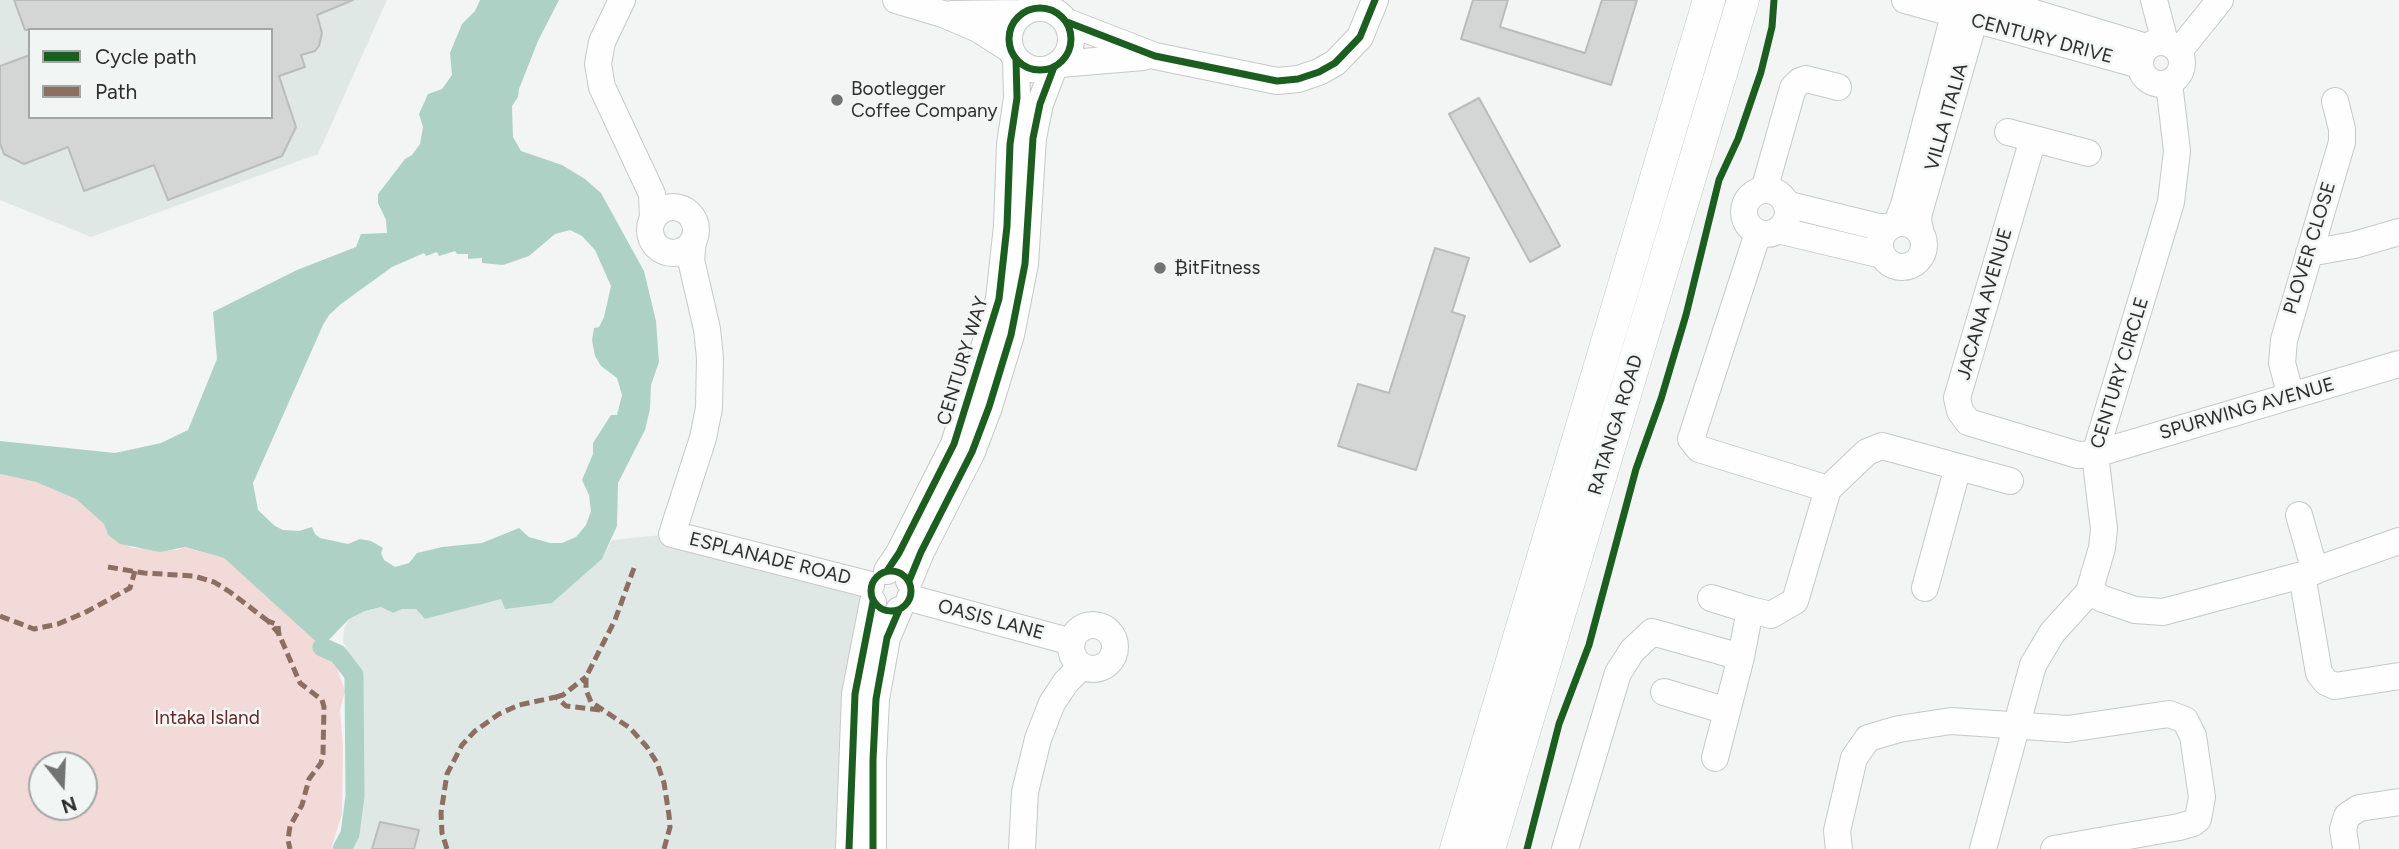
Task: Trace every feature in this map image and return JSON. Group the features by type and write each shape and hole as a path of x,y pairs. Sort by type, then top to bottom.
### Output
{"main road":[{"name":"RATANGA ROAD","path":"1455,849 1709,0"},
{"name":"RATANGA ROAD","path":"1489,849 1744,0"}],"street":[{"path":"622,0 602,42 598,64 602,87 661,206"},
{"path":"896,0 943,14 978,30 1032,69 1042,71 1057,65 1156,56"},
{"path":"1067,22 1156,56 1277,81 1298,79 1320,72 1349,51 1360,37 1375,0"},
{"name":"CENTURY DRIVE","path":"1905,0 1967,9 2157,51"},
{"name":"CENTURY DRIVE","path":"1992,0 2065,11 2157,51"},
{"path":"2154,0 2157,51"},
{"path":"2157,51 2220,0"},
{"path":"943,14 1023,13 1035,8 1058,13 1067,22 1072,42 1070,50 1057,65"},
{"name":"VILLA ITALIA","path":"1893,225 1904,205 1967,9"},
{"name":"VILLA ITALIA","path":"1921,234 1919,213 1967,9"},
{"path":"1013,55 1009,40 1011,28 1023,13"},
{"name":"CENTURY CIRCLE","path":"2089,592 2102,548 2104,529 2095,454 2171,202 2178,151 2169,83 2182,69 2182,59 2157,51"},
{"name":"CENTURY WAY","path":"873,849 876,699 899,553 954,444 999,299 1007,226 1010,144 1017,99 1013,55"},
{"name":"CENTURY WAY","path":"849,849 855,694 892,591 921,552 972,452 989,407 1011,335 1025,264 1033,138 1041,104 1057,65"},
{"path":"1828,489 1699,449 1692,439 1768,232 1785,223 1788,213 1775,197 1793,88 1806,79 1838,87"},
{"name":"PLOVER CLOSE","path":"2291,396 2283,363 2284,340 2342,142 2342,129 2335,101"},
{"path":"2008,132 2088,153"},
{"name":"JACANA AVENUE","path":"2033,139 1957,398 1958,405 1968,422 2078,454 2095,454"},
{"path":"1753,194 1775,197 1879,227 1911,225 1921,234 1923,251 1913,264 1896,266 1882,256 1748,226 1744,215 1745,203 1753,194"},
{"path":"661,206 683,209 693,219 696,232 693,241 683,251 670,253 660,250 654,244 649,233 661,206"},
{"path":"1882,256 1880,240 1893,225"},
{"path":"2309,253 2354,245 2399,232"},
{"name":"ESPLANADE ROAD","path":"693,241 691,260 707,330 710,358 709,408 703,438 672,534 892,591"},
{"name":"ESPLANADE ROAD","path":"670,253 688,271 696,286"},
{"name":"SPURWING AVENUE","path":"2095,454 2399,364"},
{"path":"1711,598 1771,615 1795,601 1828,489 1873,448 1882,446 2010,481"},
{"path":"1925,588 1958,467"},
{"path":"2299,515 2309,573 2319,673 2326,682 2335,686 2399,676"},
{"path":"1983,849 2033,665 2042,647 2089,592 2135,610 2163,612 2309,573 2399,541"},
{"name":"OASIS LANE","path":"892,591 1077,654 1066,682 1052,702 1038,739 1025,792 1022,849"},
{"path":"1715,758 1750,610"},
{"path":"1565,849 1618,673 1632,651 1652,632 1741,657"},
{"path":"1664,692 1727,711"},
{"path":"1839,849 1838,831 1854,758 1868,738 1899,729 1951,721 2068,729 2169,714 2185,720 2193,736 2202,797 2201,813 2193,823 2054,849"},
{"path":"2346,849 2343,829 2347,816 2358,808 2399,802"}],"shaded area":[{"path":"0,0 387,0 318,154 91,237 0,200"},
{"path":"480,0 559,0 538,41 518,97 512,106 513,137 521,151 562,165 601,193 644,271 656,321 659,362 651,385 650,409 645,430 618,483 617,526 602,559 552,603 505,609 501,599 425,619 416,609 402,609 393,613 381,607 349,619 322,647 224,558 185,547 160,552 120,544 108,535 104,524 76,499 36,482 0,474 0,441 115,453 161,443 188,430 217,359 213,312 297,270 356,247 361,234 387,233 378,194 420,144 423,127 419,114 428,94 442,89 452,75 450,53 462,24 475,11","holes":["570,230 582,236 595,250 611,286 604,317 599,327 594,328 592,340 595,356 601,366 617,378 622,395 617,415 611,415 593,443 593,454 582,480 589,495 591,511 586,525 576,537 562,543 550,543 529,537 519,528 482,543 442,547 417,553 409,563 395,567 384,560 381,553 383,548 371,541 360,539 348,544 320,538 312,527 299,531 283,530 258,510 253,483 323,325 341,304 392,267 424,253 426,256 437,252 439,256 455,251 457,254 468,254 468,259 482,258 482,263 503,265 529,256 555,234"]},
{"path":"672,534 871,585 842,849 350,849 356,833 361,795 360,674 343,642 344,629 349,619 381,607 393,613 402,609 417,609 425,619 501,598 552,603 602,559 612,540"}],"green space":[{"name":"Intaka Island","path":"0,474 36,482 76,499 104,524 108,535 132,548 177,550 184,547 224,558 308,632 334,660 345,691 340,710 343,748 342,814 331,849 0,849"}],"building":[{"path":"14,0 353,0 317,15 322,33 319,46 315,51 301,55 305,67 279,76 296,127 282,156 168,200 154,165 84,191 68,147 24,164 4,154 0,143 0,66 28,56 28,119 273,119 273,28 25,30"},
{"path":"1473,0 1508,0 1500,27 1585,53 1602,0 1637,0 1611,85 1461,39"},
{"path":"1479,98 1560,246 1530,262 1449,114"},
{"path":"1435,248 1469,258 1452,312 1465,316 1416,470 1338,446 1358,384 1389,393"},
{"path":"380,822 419,830 414,849 372,849"}],"waterway":[{"path":"322,647 338,654 354,675 355,796 350,834 342,849"}],"marked path":[{"path":"108,567 144,573 194,576 214,582 268,621"},
{"path":"634,568 615,620 586,677 586,690 591,702 630,728 657,763 664,783 670,827 664,849"},
{"path":"0,616 34,629 58,624 130,588 135,571"},
{"path":"279,636 278,625 268,621 279,634 300,683 322,700 324,707 321,763 309,779 302,805 290,826 290,849"},
{"path":"556,697 563,695 586,677"},
{"path":"447,849 442,833 441,813 447,774 462,745 475,731 499,714 519,705 556,697 566,706 600,710"}],"cycle path":[{"path":"1067,22 1155,56 1277,81 1298,79 1335,63 1360,37 1375,0"},
{"path":"1527,849 1559,724 1589,645 1636,469 1661,399 1686,315 1719,180 1738,139 1761,72 1772,27 1774,0"},
{"path":"1034,8 1046,8 1062,17 1069,27 1071,39 1069,51 1062,61 1046,70 1034,70 1023,65 1014,56 1009,45 1009,33 1014,22 1023,13 1034,8"},
{"path":"887,571 899,553 954,444 999,299 1007,226 1010,144 1017,98 1016,59"},
{"path":"909,581 972,452 1011,335 1025,264 1033,138 1040,104 1054,67"},
{"path":"891,571 899,572 905,577 910,583 911,591 910,599 905,605 899,610 891,611 883,610 877,605 872,599 871,591 872,583 877,577 883,572 891,571"},
{"path":"849,849 855,694 873,602"},
{"path":"873,849 876,699 887,638 899,610"}],"place":[{"name":"Bootlegger Coffee Company","path":"837,100"},
{"name":"₿itFitness","path":"1160,268"}]}
